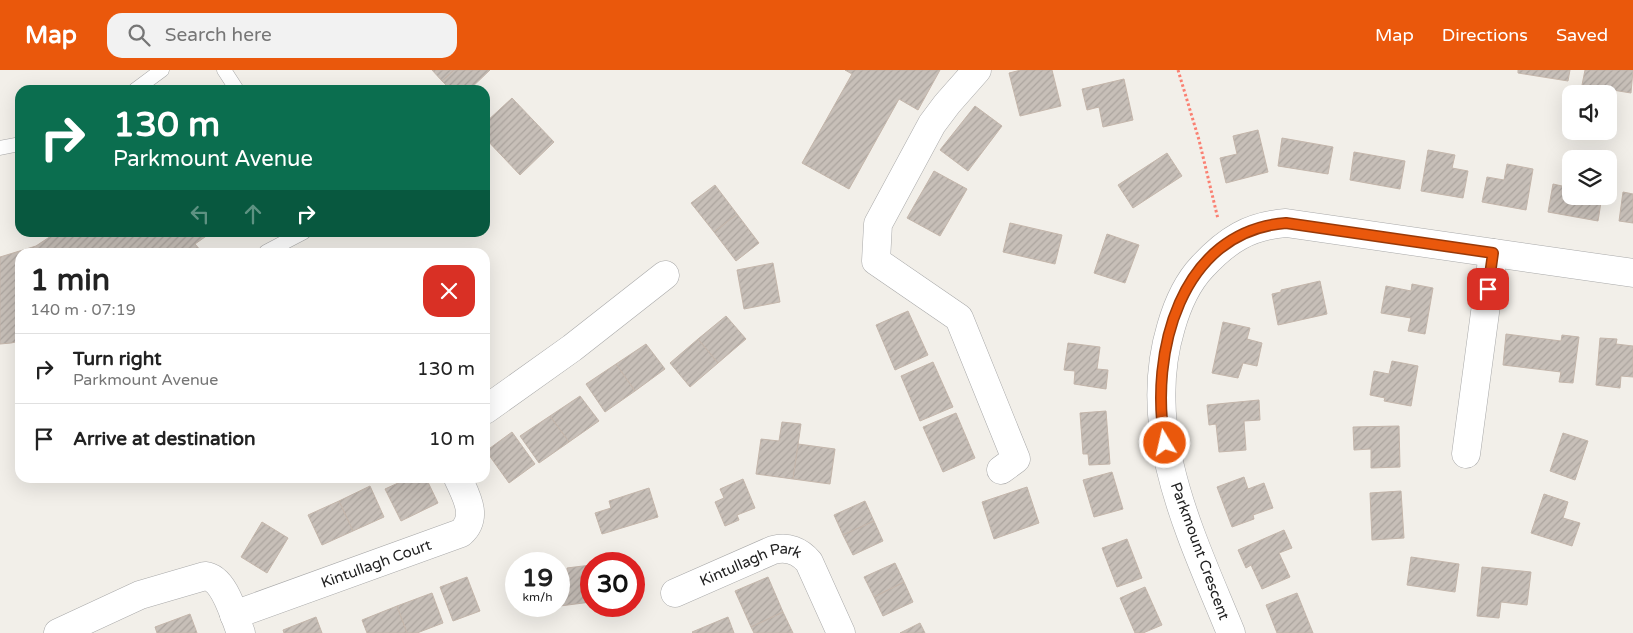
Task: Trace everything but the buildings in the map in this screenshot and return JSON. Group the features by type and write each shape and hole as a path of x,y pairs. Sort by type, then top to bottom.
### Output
{"street":[{"path":"977,70 946,104 932,124 901,180 878,224 876,260 959,318 979,340 1016,459 1001,470"},
{"name":"Parkmount Crescent","path":"1231,633 1181,509 1167,452 1161,416 1163,362 1173,318 1186,288 1198,272 1224,245 1257,228 1270,224 1286,223 1633,272"},
{"path":"1466,454 1493,253"},
{"path":"490,406 572,348 665,275"},
{"name":"Kintullagh Court","path":"58,633 140,595 194,578 208,576 218,582 223,588 238,624 460,533 467,526 470,513 469,502 460,483"},
{"name":"Kintullagh Park","path":"675,593 773,550 790,549 801,554 810,562 841,633"}],"lane":[{"path":"142,85 162,70"},
{"path":"224,70 234,85"},
{"path":"0,148 15,145"},
{"path":"274,248 294,237"}],"path":[{"path":"1178,70 1199,140 1224,245"}],"route":[{"path":"1165,443 1161,416 1162,377 1163,362 1173,318 1186,288 1198,272 1224,245 1241,235 1270,224 1286,223 1493,253 1488,289"}]}
